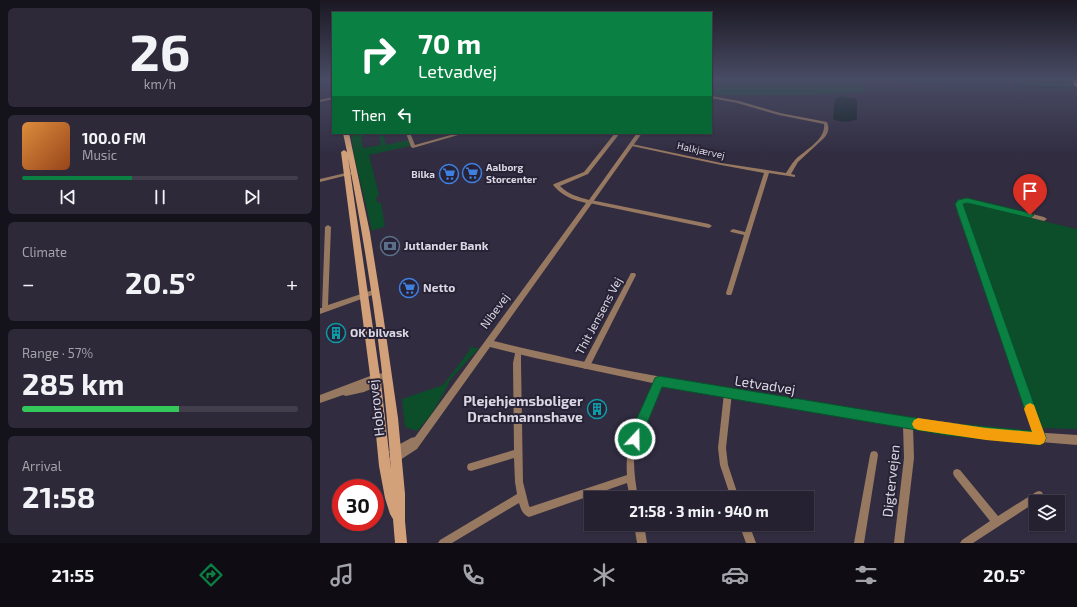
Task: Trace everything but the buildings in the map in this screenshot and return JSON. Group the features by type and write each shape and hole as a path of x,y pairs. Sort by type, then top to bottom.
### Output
{"main road":[{"name":"Hobrovej","path":"341,134 376,291 387,376 391,499 399,521 401,543"},
{"name":"Hobrovej","path":"346,134 364,295 376,380 390,457"}],"street":[{"name":"Halkjærvej","path":"632,145 721,164 790,175 793,166 800,157 821,139 826,130 826,122 779,114 745,104"},
{"path":"408,134 413,146 458,134"},
{"path":"617,134 586,173 556,185 564,193 573,198 709,226"},
{"name":"Nibevej","path":"390,457 414,446 422,436 639,134"},
{"path":"729,293 767,172"},
{"path":"320,181 350,173"},
{"path":"1040,438 959,204 960,202 967,200 1044,219"},
{"path":"328,226 323,310 376,291"},
{"path":"733,231 747,234"},
{"name":"Thit Jensens Vej","path":"586,366 633,276"},
{"name":"Letvadvej","path":"488,343 659,382 728,394 972,432 1077,440"},
{"path":"518,351 519,482 525,508 529,512 631,478"},
{"path":"320,399 340,393 350,392 387,376"},
{"path":"633,491 630,460 632,448 638,430 659,382"},
{"path":"728,394 722,448 724,465 733,491"},
{"name":"Digtervejen","path":"899,543 909,458 910,436 908,422"},
{"path":"471,467 519,453"},
{"path":"859,543 874,455"},
{"path":"957,473 997,522"},
{"path":"443,543 522,496"},
{"path":"965,543 1029,501"},
{"path":"640,531 642,543"},
{"path":"746,531 750,543"}],"green space":[{"path":"351,134 363,134 364,136 361,138 363,148 381,145 379,136 383,135 386,145 408,140 410,146 369,155 379,195 376,198 378,203 381,203 385,226 372,231 354,155"},
{"path":"966,203 1077,229 1077,429 1043,428 962,207"},
{"path":"469,347 479,348 450,380 430,416 417,431 405,427 402,399 443,385 470,350"}],"shaded area":[{"path":"834,104 857,104 857,119 845,122 833,119"}],"slow traffic":[{"path":"918,424 986,434 1040,438 1030,409"}],"place":[{"name":"Aalborg Storcenter","path":"472,173"},
{"name":"Bilka","path":"449,174"},
{"name":"Jutlander Bank","path":"390,246"},
{"name":"Netto","path":"409,288"},
{"name":"OK bilvask","path":"336,333"},
{"name":"Plejehjemsboliger Drachmannshave","path":"597,409"}],"route":[{"path":"635,439 659,382 946,429 1040,438 993,300 961,214 959,204 960,202 967,200 1030,215"}]}
